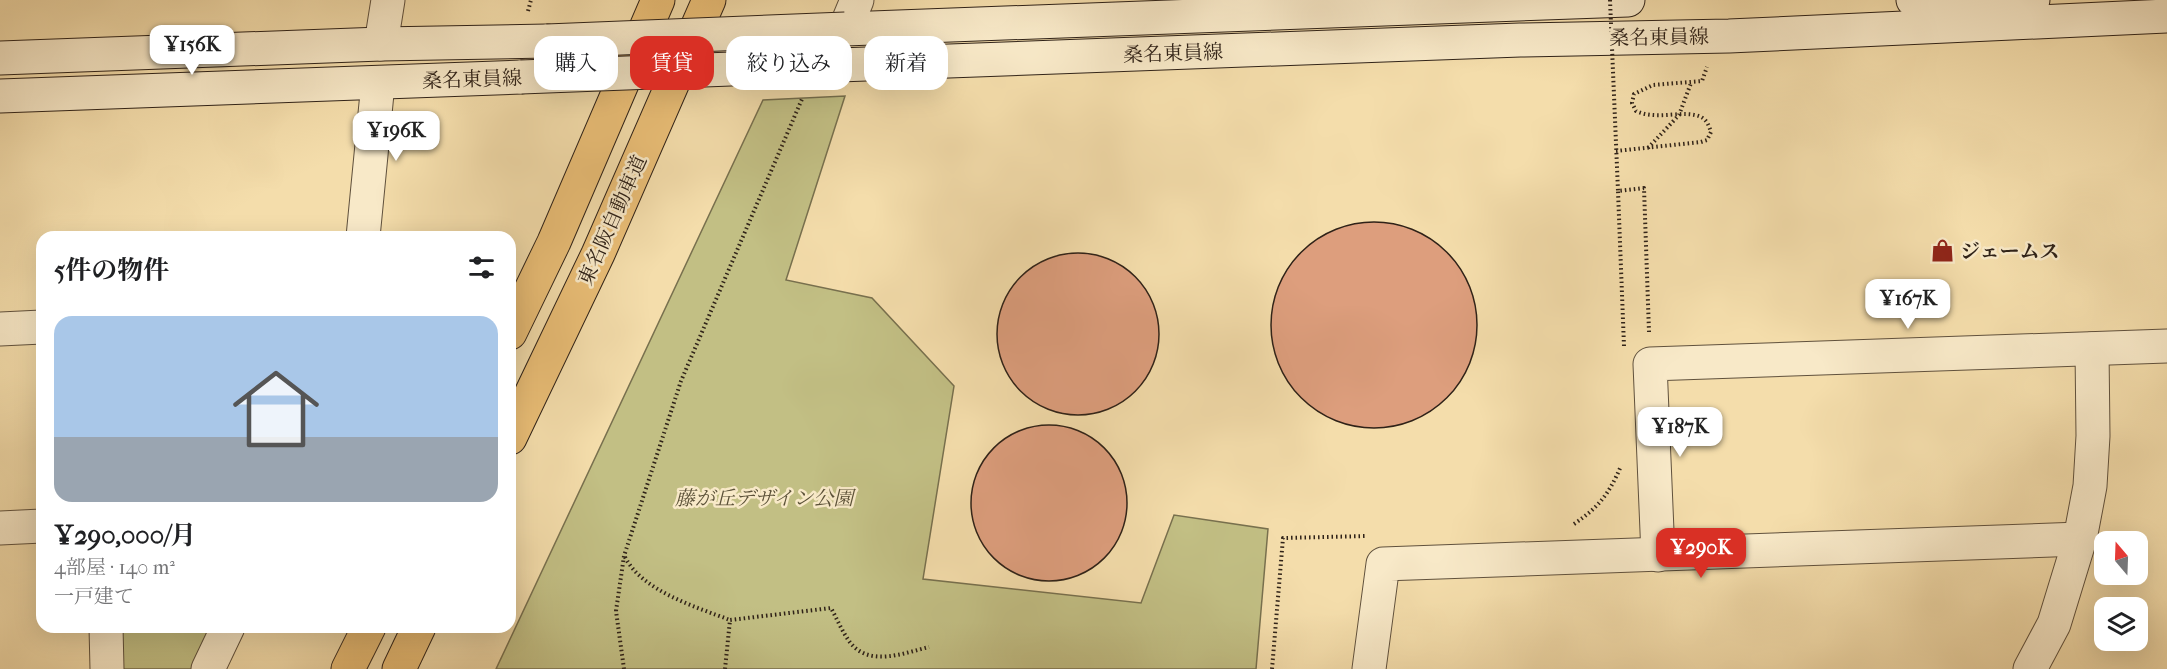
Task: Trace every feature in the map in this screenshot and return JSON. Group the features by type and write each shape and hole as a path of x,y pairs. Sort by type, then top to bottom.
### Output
{"highway":[{"path":"516,321 554,242 658,0"},
{"name":"東名阪自動車道","path":"516,425 598,254 709,0"},
{"path":"348,669 366,633"},
{"path":"399,669 416,633"}],"main road":[{"path":"381,44 388,0"},
{"name":"桑名東員線","path":"0,58 381,44 547,41 851,15 1628,0"},
{"path":"1913,0 1925,3 2033,0"},
{"name":"桑名東員線","path":"0,96 1496,41 1729,36 2167,16"},
{"path":"364,231 378,83"},
{"path":"0,329 36,327"},
{"path":"1658,555 1637,359 2167,346"},
{"path":"2030,669 2054,624 2080,539 2090,476 2093,436 2092,349"},
{"path":"0,528 36,526"},
{"path":"1369,669 1383,564 2080,539"},
{"path":"106,633 107,669"},
{"path":"208,669 225,633"}],"path":[{"path":"1610,0 1618,191 1637,359"},
{"path":"1616,151 1707,140 1711,132 1709,124 1702,117 1644,115 1636,111 1632,103 1634,94 1653,85 1702,81 1709,60"},
{"path":"1648,148 1679,115 1691,83"},
{"path":"624,669 616,611 624,555 681,381 802,98"},
{"path":"1618,191 1644,188 1637,359"},
{"path":"1569,528 1594,511 1610,492 1623,461"},
{"path":"1272,669 1283,538 1367,536"},
{"path":"624,555 630,568 664,592 730,620 831,608 851,644 866,654 878,657 897,656 929,647"},
{"path":"725,669 730,620"}],"green space":[{"name":"藤が丘デザイン公園","path":"845,96 786,280 872,298 954,386 923,579 1141,603 1174,515 1268,529 1256,669 496,669 513,633 516,633 516,626 763,100"},
{"path":"119,633 210,633 194,669 121,669"}],"building":[{"path":"1384,222 1414,229 1440,245 1454,259 1470,285 1476,305 1476,345 1470,365 1454,391 1440,405 1414,421 1394,427 1364,428 1334,421 1308,405 1294,391 1278,365 1272,345 1271,315 1278,285 1294,259 1308,245 1334,229 1354,223"},
{"path":"1078,253 1094,254 1109,259 1123,266 1135,277 1146,289 1153,303 1158,318 1158,350 1153,365 1146,379 1135,391 1123,402 1109,409 1094,414 1078,415 1062,414 1047,409 1033,402 1021,391 1010,379 1003,365 998,350 997,334 998,318 1003,303 1010,289 1021,277 1033,266 1047,259 1062,254"},
{"path":"1049,425 1064,426 1079,431 1104,448 1121,473 1126,488 1126,518 1121,533 1104,558 1079,575 1064,580 1049,581 1034,580 1019,575 994,558 977,533 972,518 971,503 972,488 977,473 994,448 1019,431 1034,426"}],"place":[{"name":"ジェームス","path":"1942,251"}]}
